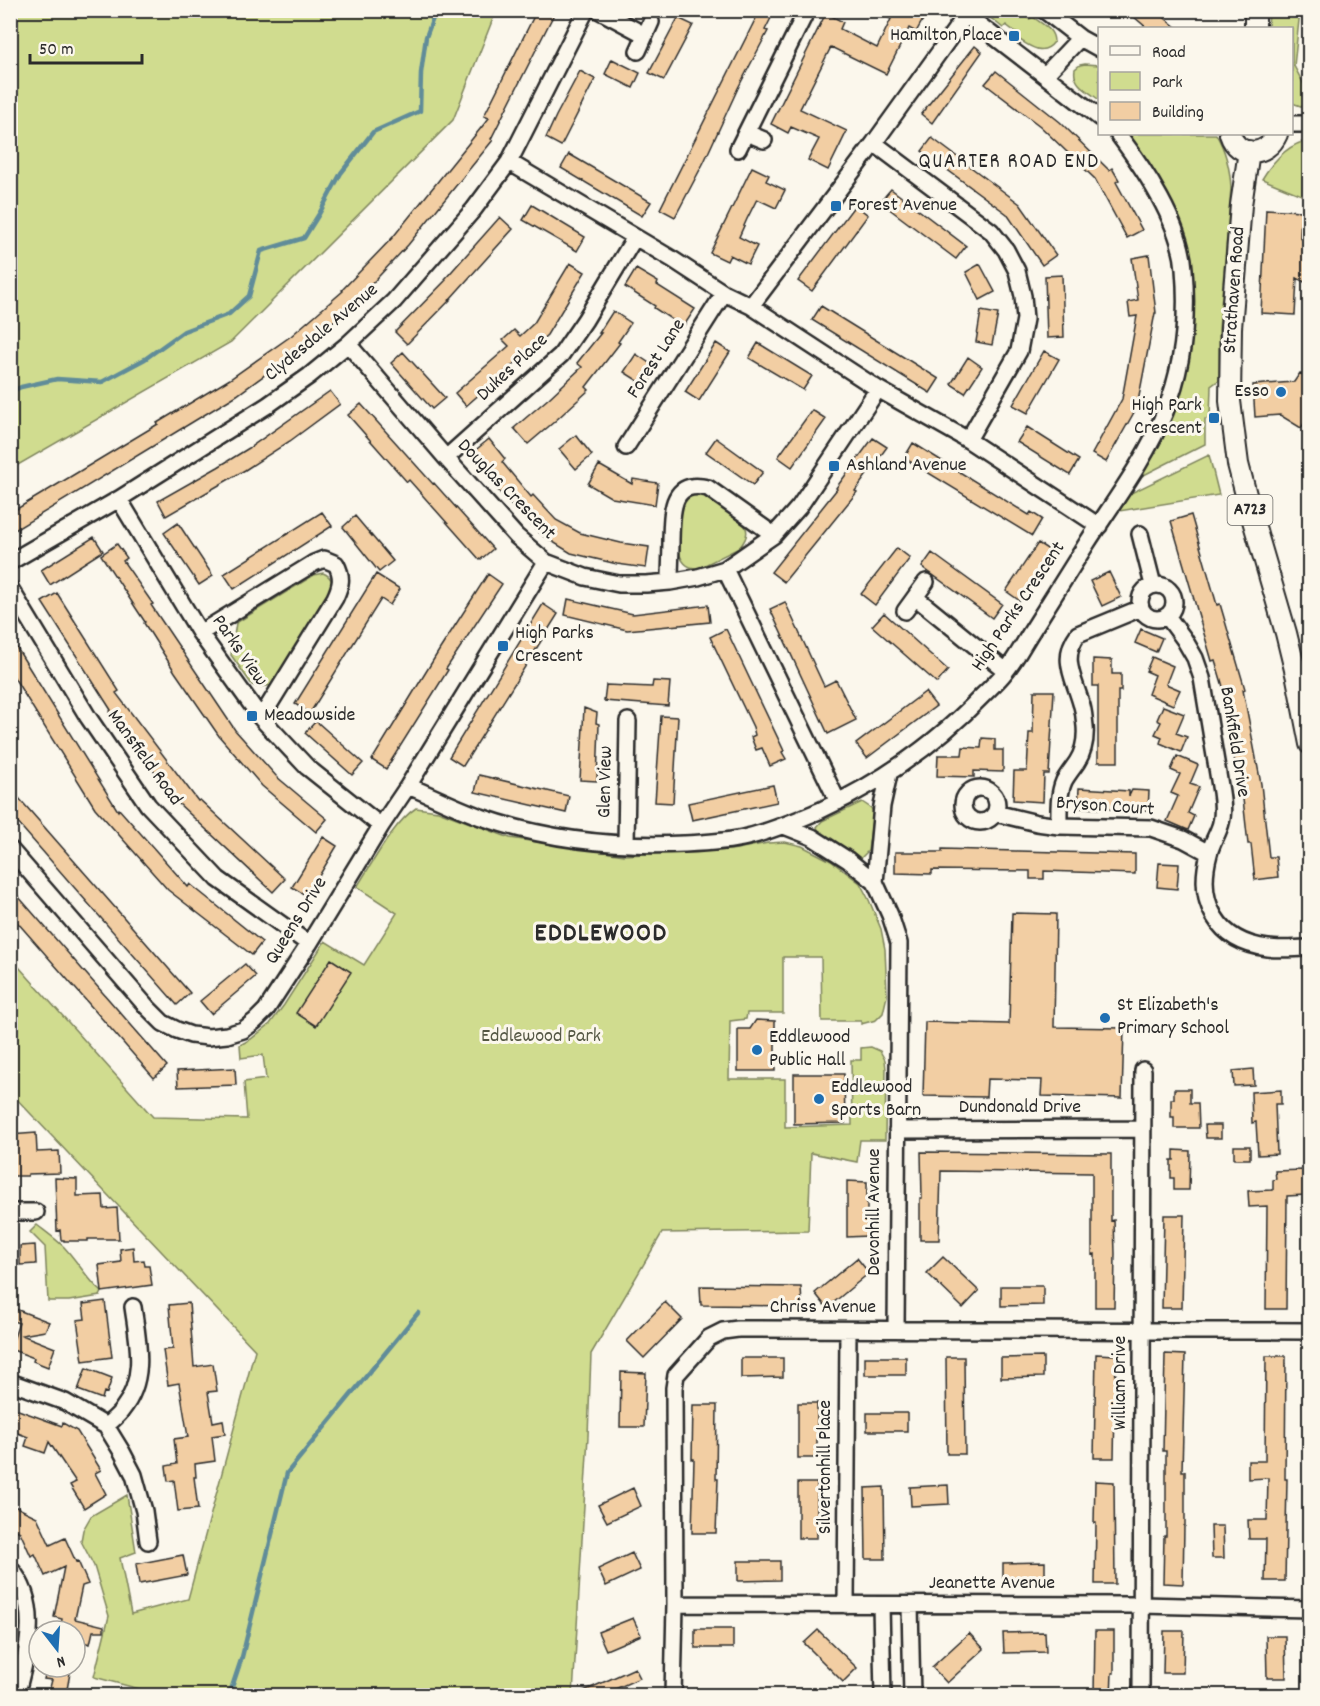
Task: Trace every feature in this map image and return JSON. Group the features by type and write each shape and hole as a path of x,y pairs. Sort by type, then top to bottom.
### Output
{"main road":[{"path":"1254,27 1256,10"},
{"path":"1230,135 1235,145 1249,152 1257,152 1265,148 1272,143 1276,135"},
{"name":"Strathaven Road","path":"1249,152 1241,205 1231,328 1230,401 1238,464 1286,633 1307,721 1310,744"}],"street":[{"name":"Clydesdale Avenue","path":"10,562 119,499 268,405 348,344 394,301 474,209 509,162 586,10"},
{"path":"598,10 648,28 638,51"},
{"path":"738,149 807,10"},
{"path":"1044,10 1080,38 1098,48"},
{"path":"751,306 874,144 963,13 1098,115"},
{"path":"1045,75 1080,38"},
{"path":"1293,124 1310,124"},
{"path":"747,133 764,140"},
{"name":"High Parks Crescent","path":"408,786 484,818 541,833 583,841 626,844 704,843 746,837 784,826 837,802 889,774 959,719 1006,671 1138,464 1165,413 1173,389 1185,324 1184,265 1176,235 1154,185 1119,135"},
{"path":"874,144 991,231 1006,250 1017,271 1023,296 1025,319 1019,351 968,440"},
{"path":"509,162 672,259 724,293 751,306 878,389 968,440 1099,526"},
{"name":"Dukes Place","path":"446,458 561,355 635,237"},
{"name":"Forest Lane","path":"626,447 724,293"},
{"name":"Douglas Crescent","path":"348,344 516,536 546,562 585,577 619,584 646,585 670,582 725,569 774,535 799,507 878,389"},
{"path":"670,582 672,513 675,501 688,487 697,485 708,488 774,535"},
{"name":"Parks View","path":"119,499 200,633 261,718 307,767 381,826"},
{"path":"1140,534 1153,585"},
{"path":"200,633 314,563 324,559 336,564 342,582 335,598 261,718"},
{"name":"Queens Drive","path":"10,849 163,1023 191,1035 208,1037 243,1030 266,1010 309,944 546,562"},
{"path":"725,569 837,802"},
{"path":"905,611 926,582"},
{"path":"1153,585 1166,587 1174,598 1174,604 1167,616 1155,619 1149,617 1141,608 1143,591 1153,585"},
{"name":"Mansfield Road","path":"10,588 87,717 148,805 218,879 309,944"},
{"path":"915,597 1006,671"},
{"path":"1059,826 1059,795 1084,746 1085,728 1082,705 1069,669 1072,642 1078,634 1141,608"},
{"name":"Bankfield Drive","path":"1167,616 1195,658 1202,678 1223,809 1220,826 1209,853 1206,872 1205,890 1211,912 1223,930 1238,941 1269,949 1310,948"},
{"name":"Glen View","path":"626,844 627,721"},
{"name":"Devonhill Avenue","path":"875,882 882,806 889,774"},
{"name":"Bryson Court","path":"995,813 1059,826 1151,828 1183,839 1209,853"},
{"name":"Devonhill Avenue","path":"784,826 812,837 875,882 890,915 898,944 896,1330"},
{"name":"William Drive","path":"1142,1695 1143,1071"},
{"name":"Dundonald Drive","path":"897,1130 1143,1129"},
{"path":"10,1212 36,1212"},
{"path":"106,1426 123,1409 136,1382 140,1362 133,1307"},
{"name":"Chriss Avenue","path":"672,1695 675,1604 674,1388 676,1375 709,1338 723,1331 738,1329 1310,1331"},
{"name":"Silvertonhill Place","path":"846,1605 848,1330"},
{"path":"10,1382 65,1402 106,1426 134,1475 144,1511 148,1540"},
{"path":"10,1568 24,1590 29,1610 30,1629 27,1655 16,1695"},
{"name":"Jeanette Avenue","path":"675,1604 1142,1605 1310,1609"},
{"path":"881,1605 883,1695"},
{"path":"910,1605 912,1695"}],"green space":[{"path":"10,11 496,11 453,120 231,342 11,469"},
{"path":"982,11 1019,11 1029,19 1033,17 1050,30 1054,42 1045,49 1031,47 1017,38 1019,35 1006,25 1003,28"},
{"path":"1269,11 1300,11 1294,66 1309,94 1309,109 1293,103 1293,27 1268,27"},
{"path":"1080,65 1098,65 1098,99 1082,87 1076,79 1075,69"},
{"path":"1126,135 1216,135 1227,160 1231,188 1219,330 1219,380 1211,386 1210,418 1205,419 1205,444 1136,479 1167,431 1188,360 1192,320 1157,179"},
{"path":"1309,140 1309,187 1304,196 1262,179 1288,149"},
{"path":"1209,455 1219,495 1119,511 1131,493"},
{"path":"697,493 727,509 742,522 747,530 739,548 699,568 690,567 683,562 678,544 680,505"},
{"path":"323,573 332,581 332,594 275,685 257,687 252,685 231,655 236,623 314,575"},
{"path":"862,802 873,812 868,851 861,858 857,858 820,835 817,827 822,821"},
{"name":"Eddlewood Park","path":"416,808 438,811 510,838 624,855 731,850 785,842 802,846 831,861 860,883 881,929 885,949 887,996 883,1013 876,1020 861,1024 861,1021 822,1021 821,957 783,957 783,1013 747,1013 746,1019 730,1021 729,1079 785,1079 785,1127 852,1125 851,1060 861,1060 861,1048 871,1047 880,1051 885,1060 885,1140 860,1140 857,1162 811,1153 808,1231 662,1233 591,1354 573,1695 152,1696 152,1693 147,1691 94,1677 109,1616 94,1566 81,1541 83,1530 91,1516 127,1495 136,1552 120,1558 131,1614 188,1599 255,1350 11,1093 10,957 153,1117 247,1119 244,1082 266,1079 263,1055 241,1058 240,1045 270,1024 325,941 364,965 397,913 357,887 399,823"},
{"path":"37,1225 64,1247 102,1292 100,1296 69,1301 48,1301 45,1247 30,1232"}],"building":[{"path":"537,10 556,10 491,139 493,140 408,245 351,306 305,346 237,395 10,533 10,513 230,379 291,336 343,291 393,237 489,118 484,116"},
{"path":"760,10 775,10 765,30 768,31 675,217 660,209"},
{"path":"873,10 914,10 925,16 916,32 909,28 886,74 831,47 800,109 847,131 828,170 808,160 819,139 791,127 788,133 771,124 826,13 843,22 840,29 877,48 891,19"},
{"path":"1126,10 1155,10 1176,27 1146,27"},
{"path":"678,18 693,25 664,80 649,73"},
{"path":"975,46 982,52 932,123 921,114"},
{"path":"612,59 640,73 633,88 605,74"},
{"path":"580,71 595,79 561,146 546,138"},
{"path":"996,71 1060,122 1109,170 1112,168 1119,180 1116,182 1142,230 1127,238 1095,179 1040,126 985,84"},
{"path":"932,138 1020,204 1056,255 1042,265 1007,214 922,151"},
{"path":"569,154 651,202 642,216 561,168"},
{"path":"752,167 769,175 766,181 785,190 776,208 757,199 747,219 739,237 757,246 748,264 730,255 727,261 710,253"},
{"path":"891,189 966,246 956,259 880,202"},
{"path":"532,205 585,237 577,251 523,220"},
{"path":"855,205 868,215 812,291 798,281"},
{"path":"1266,209 1301,211 1300,238 1310,243 1310,285 1297,278 1295,315 1261,313"},
{"path":"500,217 513,229 451,299 407,344 395,332 446,280"},
{"path":"1149,255 1156,313 1137,407 1106,462 1092,454 1122,399 1137,316 1130,317 1128,302 1138,300 1132,258"},
{"path":"570,263 585,272 547,335 466,406 455,393 509,346 503,340 514,330 520,336 534,323"},
{"path":"980,264 995,292 980,300 966,272"},
{"path":"636,269 695,309 683,327 625,287"},
{"path":"1062,275 1064,337 1047,338 1045,276"},
{"path":"821,306 939,379 930,393 812,320"},
{"path":"613,311 631,323 618,342 620,343 586,387 589,390 528,444 514,428 582,367 577,363 601,333 599,333"},
{"path":"981,311 998,314 992,345 976,342"},
{"path":"716,343 730,352 699,401 685,392"},
{"path":"758,343 812,376 803,390 749,358"},
{"path":"1044,351 1059,359 1028,413 1013,405"},
{"path":"403,352 445,398 432,409 391,363"},
{"path":"636,354 658,369 646,386 624,372"},
{"path":"968,357 982,367 965,393 951,384"},
{"path":"1300,373 1310,379 1310,415 1301,428 1280,415 1255,417 1253,385 1294,382"},
{"path":"330,391 340,404 290,441 245,470 166,516 158,501 249,448"},
{"path":"361,404 493,549 480,560 348,415"},
{"path":"812,410 826,419 792,467 778,457"},
{"path":"1027,427 1079,460 1070,475 1017,442"},
{"path":"576,435 592,455 576,469 559,449"},
{"path":"716,438 763,472 753,485 706,452"},
{"path":"873,438 887,447 855,491 857,492 784,582 771,572 837,489"},
{"path":"489,439 505,459 502,462 531,497 533,495 556,520 580,533 649,547 646,568 571,553 543,536 508,502 491,482 494,480 472,453"},
{"path":"913,443 1029,515 1031,512 1042,519 1032,536 904,458"},
{"path":"599,465 632,484 633,479 658,483 655,505 612,498 588,484"},
{"path":"322,512 332,526 234,589 224,574"},
{"path":"1191,515 1217,605 1220,604 1245,689 1243,690 1261,784 1269,857 1276,857 1278,877 1255,880 1251,844 1248,844 1240,772 1237,772 1231,742 1227,711 1230,710 1215,660 1212,661 1171,521"},
{"path":"355,516 393,561 379,572 343,527"},
{"path":"178,523 213,576 199,585 164,533"},
{"path":"94,537 103,551 50,585 41,570"},
{"path":"1038,543 1052,552 1020,601 1006,591"},
{"path":"117,544 127,558 123,561 235,730 277,777 327,819 316,832 262,786 219,736 175,672 101,555"},
{"path":"897,548 910,558 875,605 861,594"},
{"path":"932,553 1002,604 992,618 922,567"},
{"path":"1109,572 1121,597 1102,606 1090,581"},
{"path":"376,574 400,589 390,605 381,599 310,713 295,704"},
{"path":"488,574 502,584 446,669 448,670 386,769 372,760"},
{"path":"57,593 119,691 116,693 198,801 200,800 285,879 273,892 178,803 109,712 111,710 42,602"},
{"path":"568,599 633,614 708,605 710,622 627,630 565,615"},
{"path":"785,602 824,686 836,680 856,720 828,734 770,609"},
{"path":"543,604 558,614 463,766 449,757"},
{"path":"884,613 948,670 937,683 872,626"},
{"path":"726,629 784,751 782,752 786,759 770,766 762,748 756,750 751,737 755,735 753,727 710,637"},
{"path":"1141,629 1162,638 1156,652 1135,643"},
{"path":"10,637 118,811 119,809 188,887 190,884 262,942 252,955 168,890 95,808 10,671"},
{"path":"1152,657 1173,666 1166,684 1180,690 1173,705 1148,694 1155,675 1146,671"},
{"path":"1093,659 1112,660 1112,674 1121,674 1121,691 1118,691 1118,762 1098,762 1098,686 1093,686"},
{"path":"653,681 670,682 668,706 604,701 606,685 652,687"},
{"path":"1034,691 1054,691 1049,774 1044,774 1043,802 1013,800 1014,771 1027,771 1029,733 1033,733"},
{"path":"925,692 936,706 867,758 856,744"},
{"path":"1163,706 1184,714 1176,733 1187,737 1181,752 1160,743 1162,737 1155,734 1161,722 1157,720"},
{"path":"584,708 597,713 596,723 599,724 597,781 580,780"},
{"path":"661,716 678,717 673,803 655,802"},
{"path":"316,721 363,763 352,775 305,733"},
{"path":"982,738 995,739 995,750 1003,750 1003,772 974,771 974,777 937,776 938,755 962,755 963,747 981,748"},
{"path":"1177,756 1198,765 1190,784 1199,787 1188,813 1194,816 1188,830 1167,821 1178,796 1171,793 1180,774 1171,770"},
{"path":"479,775 569,796 566,813 475,792"},
{"path":"773,785 777,802 692,820 688,803"},
{"path":"10,788 190,993 177,1005 10,814"},
{"path":"1079,788 1129,791 1129,796 1132,790 1149,791 1148,810 1078,808"},
{"path":"323,837 337,846 307,896 292,887"},
{"path":"942,849 1135,854 1135,874 1044,871 1044,879 1030,879 1030,871 932,870 932,874 895,873 895,852 942,852"},
{"path":"1159,863 1179,864 1177,889 1157,887"},
{"path":"10,887 167,1066 154,1078 10,914"},
{"path":"1012,913 1056,914 1054,1027 1124,1028 1122,1098 1041,1096 1042,1080 987,1079 986,1097 923,1096 925,1022 1009,1024"},
{"path":"331,959 351,972 316,1026 296,1013"},
{"path":"245,964 256,976 211,1014 200,1001"},
{"name":"Eddlewood Public Hall","path":"756,1020 775,1021 775,1071 738,1071 738,1029 750,1029"},
{"path":"235,1068 236,1085 178,1087 177,1071"},
{"path":"1253,1069 1254,1085 1234,1086 1233,1071"},
{"name":"Eddlewood Sports Barn","path":"794,1074 844,1074 845,1123 794,1124"},
{"path":"1174,1089 1190,1089 1190,1103 1198,1103 1199,1128 1174,1128 1174,1117 1171,1117 1171,1099 1174,1099"},
{"path":"1281,1090 1281,1104 1275,1104 1277,1154 1258,1155 1256,1122 1252,1123 1251,1092"},
{"path":"1205,1125 1221,1125 1221,1138 1206,1138"},
{"path":"36,1133 37,1152 59,1151 60,1173 12,1176 10,1135"},
{"path":"1234,1146 1250,1146 1250,1159 1234,1159"},
{"path":"1174,1150 1190,1151 1189,1190 1174,1190 1171,1160 1174,1160"},
{"path":"921,1152 1111,1154 1111,1221 1114,1220 1115,1254 1114,1307 1095,1307 1095,1254 1092,1255 1092,1173 941,1171 939,1240 920,1240"},
{"path":"1304,1170 1305,1195 1287,1196 1286,1309 1266,1309 1267,1206 1249,1207 1248,1191 1273,1190 1273,1180 1276,1179 1275,1171"},
{"path":"55,1178 77,1179 77,1196 103,1195 104,1209 117,1208 119,1239 61,1240 60,1230 57,1231"},
{"path":"847,1181 867,1182 867,1236 847,1237"},
{"path":"1164,1215 1184,1215 1182,1308 1162,1308"},
{"path":"35,1245 36,1264 20,1265 20,1246"},
{"path":"133,1247 134,1261 144,1260 145,1266 149,1266 152,1285 102,1292 99,1265 121,1262 120,1249"},
{"path":"943,1257 979,1291 963,1308 927,1273"},
{"path":"857,1258 869,1273 827,1308 815,1293"},
{"path":"700,1286 801,1287 802,1306 701,1305"},
{"path":"1001,1286 1043,1286 1043,1305 1001,1306"},
{"path":"105,1301 112,1357 83,1361 77,1320 85,1319 83,1304"},
{"path":"665,1302 682,1319 644,1358 627,1341"},
{"path":"189,1303 194,1367 213,1364 217,1391 208,1392 213,1422 223,1420 225,1434 212,1436 215,1461 195,1464 196,1477 194,1477 198,1509 178,1511 174,1480 168,1481 166,1466 177,1464 174,1439 188,1437 179,1383 168,1385 163,1350 173,1349 169,1305"},
{"path":"13,1308 49,1322 45,1331 22,1335 55,1348 48,1367 33,1361 34,1358 10,1349 19,1323 10,1320"},
{"path":"1096,1354 1116,1355 1114,1458 1094,1458"},
{"path":"1165,1354 1185,1355 1182,1471 1185,1471 1183,1584 1163,1583 1164,1536 1166,1536 1166,1451 1163,1451"},
{"path":"1266,1356 1286,1356 1285,1581 1265,1581 1266,1539 1249,1539 1248,1520 1267,1520 1268,1478 1248,1479 1248,1461 1265,1461"},
{"path":"865,1357 906,1357 906,1375 865,1375"},
{"path":"946,1357 964,1357 965,1454 947,1454"},
{"path":"1043,1357 1043,1377 1001,1378 1001,1358"},
{"path":"741,1358 783,1358 783,1377 741,1378"},
{"path":"86,1368 112,1378 107,1393 104,1392 102,1399 78,1390"},
{"path":"621,1372 646,1373 644,1427 620,1427"},
{"path":"798,1403 817,1403 817,1458 798,1458"},
{"path":"693,1405 717,1405 716,1533 692,1533"},
{"path":"10,1407 62,1426 63,1423 77,1431 101,1470 95,1473 106,1494 84,1508 70,1485 76,1482 49,1442 45,1453 25,1446 28,1437 10,1430"},
{"path":"867,1413 907,1413 907,1431 867,1431"},
{"path":"1095,1481 1114,1482 1115,1584 1095,1584"},
{"path":"798,1483 817,1483 817,1538 798,1538"},
{"path":"948,1485 949,1504 911,1506 910,1487"},
{"path":"884,1487 885,1559 866,1559 865,1488"},
{"path":"633,1488 641,1506 607,1522 598,1505"},
{"path":"10,1504 37,1517 50,1545 65,1538 88,1584 82,1586 75,1619 54,1617 64,1567 45,1576 35,1554 31,1556 20,1532 10,1527"},
{"path":"1211,1526 1223,1526 1224,1558 1212,1558"},
{"path":"632,1553 640,1570 606,1586 598,1569"},
{"path":"183,1555 187,1575 139,1584 136,1564"},
{"path":"738,1561 780,1561 780,1580 738,1581"},
{"path":"1045,1562 1045,1581 1003,1582 1003,1563"},
{"path":"633,1618 641,1635 606,1650 598,1632"},
{"path":"87,1622 104,1626 104,1631 93,1631 90,1644 87,1643"},
{"path":"695,1629 733,1629 733,1648 695,1648"},
{"path":"818,1630 857,1668 843,1682 804,1643"},
{"path":"1095,1631 1114,1631 1114,1673 1112,1673 1111,1695 1094,1695"},
{"path":"1164,1631 1184,1631 1183,1673 1163,1673"},
{"path":"1045,1632 1046,1652 1004,1653 1003,1633"},
{"path":"969,1633 984,1649 947,1683 932,1667"},
{"path":"1266,1636 1285,1636 1286,1678 1267,1678"},
{"path":"635,1668 640,1678 602,1695 575,1695"},
{"path":"44,1679 69,1679 66,1695 48,1695 52,1680"}],"waterway":[{"path":"10,392 21,387 57,379 102,382 145,359 184,331 229,314 249,296 261,251 304,238 341,173 373,132 420,111 421,73 426,37 436,10"},
{"path":"229,1696 242,1657 287,1473 418,1313"}],"place":[{"name":"Hamilton Place","path":"1014,36"},
{"name":"Forest Avenue","path":"836,206"},
{"name":"Esso","path":"1281,392"},
{"name":"High Park Crescent","path":"1214,418"},
{"name":"Ashland Avenue","path":"834,466"},
{"name":"High Parks Crescent","path":"503,646"},
{"name":"Meadowside","path":"252,716"},
{"name":"St Elizabeth's Primary School","path":"1105,1018"},
{"name":"Eddlewood Public Hall","path":"757,1050"},
{"name":"Eddlewood Sports Barn","path":"819,1099"}],"district":[{"name":"QUARTER ROAD END","path":"1009,163"},
{"name":"EDDLEWOOD","path":"601,934"}]}
